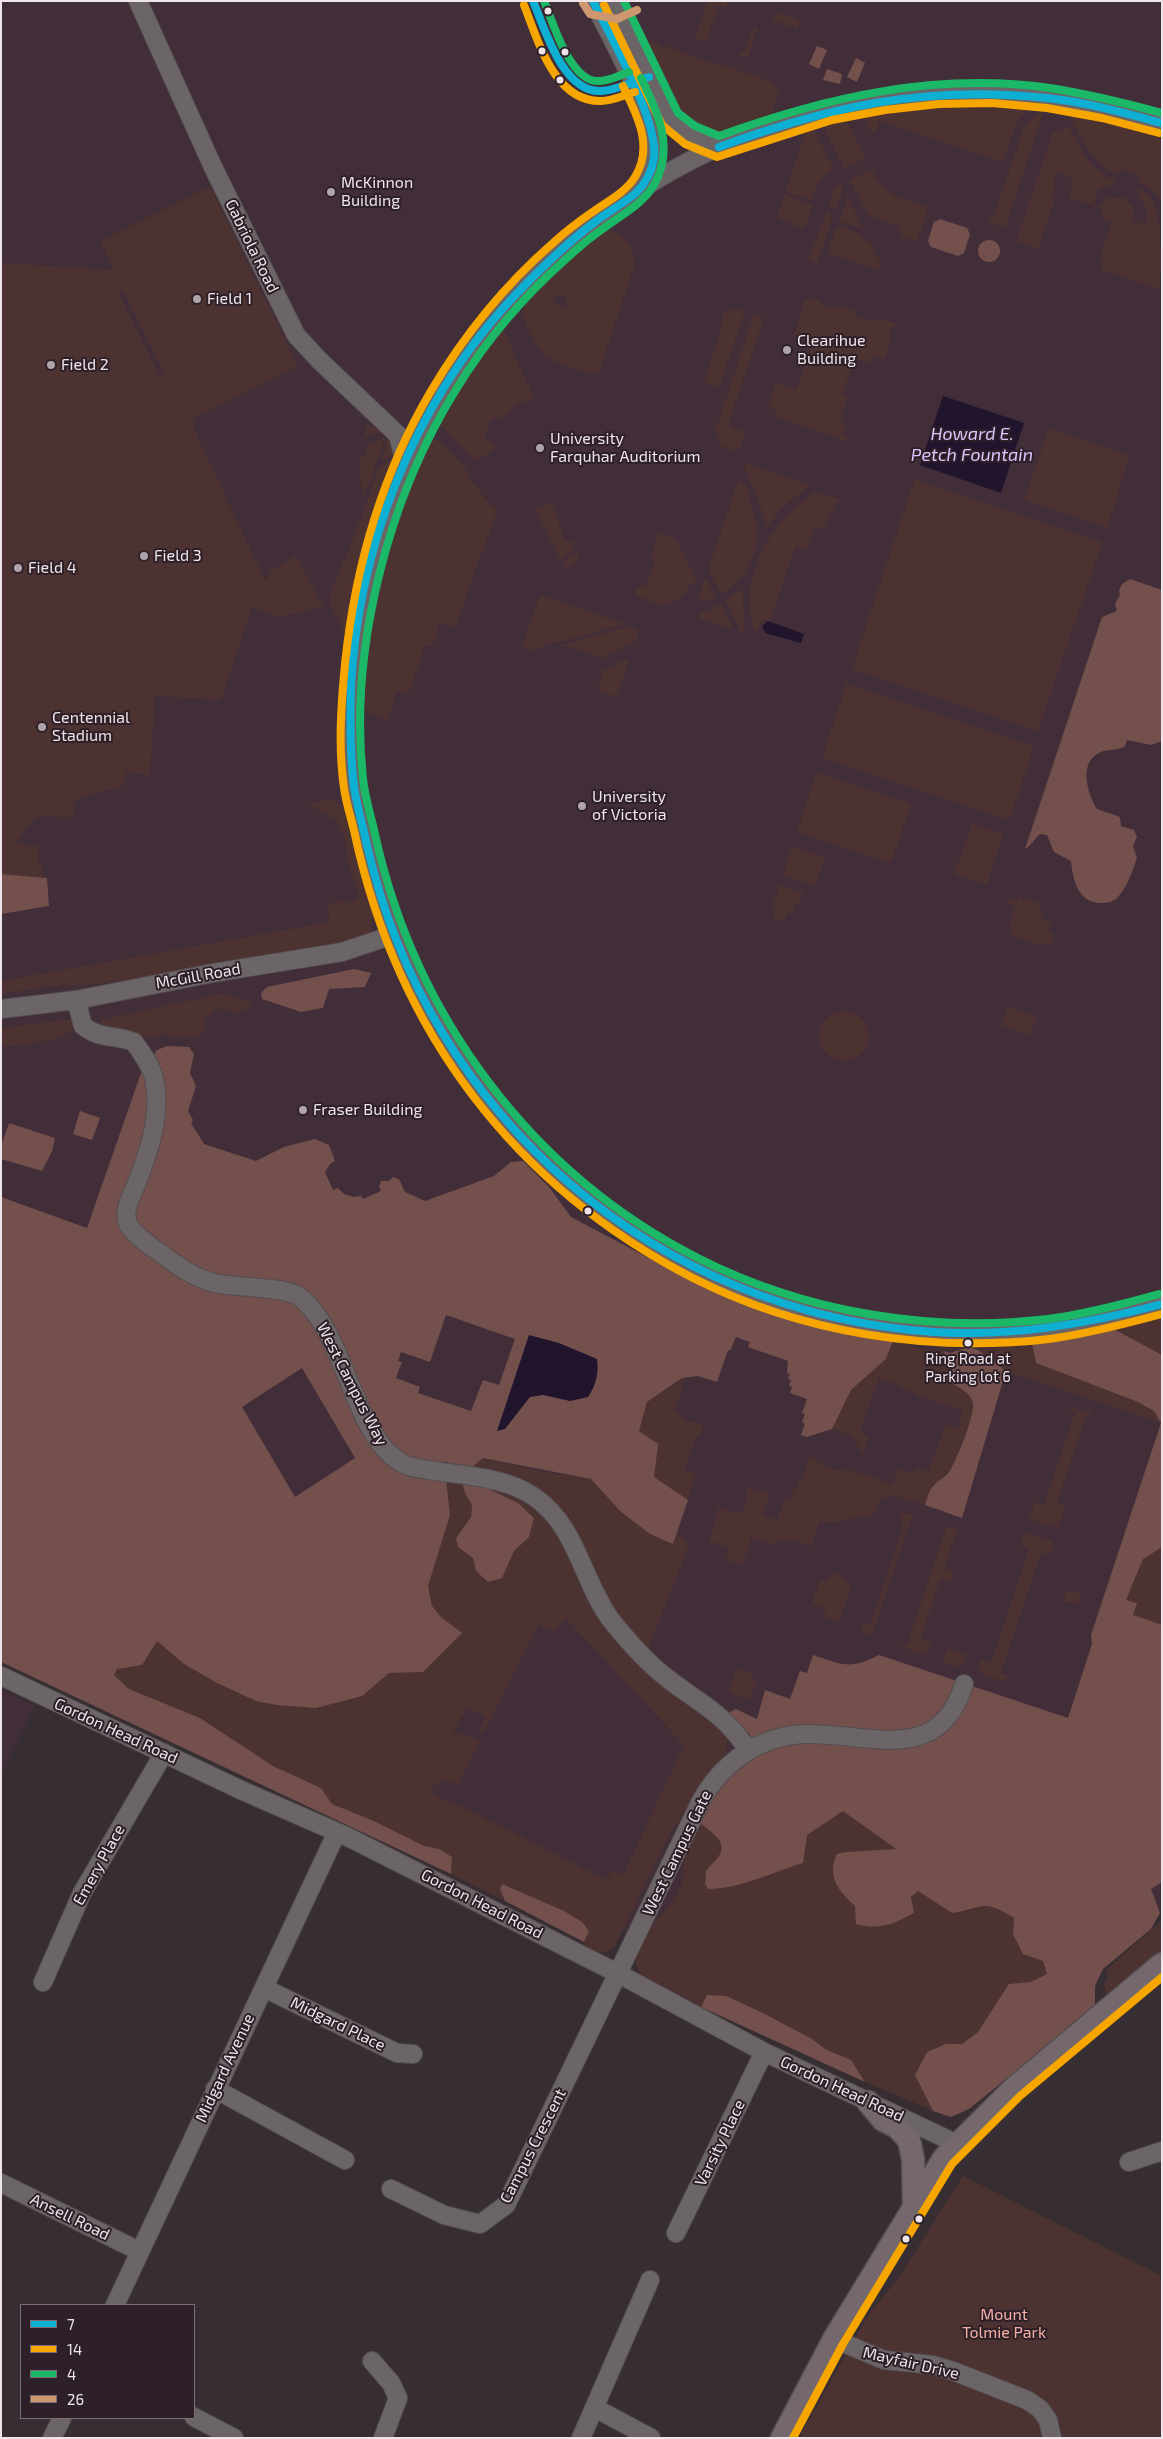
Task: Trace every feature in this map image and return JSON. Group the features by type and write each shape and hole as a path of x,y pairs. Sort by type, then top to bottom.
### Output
{"main road":[{"path":"782,2438 834,2339 944,2158 1013,2090 1162,1964"},
{"path":"868,2102 883,2120 897,2127 909,2140 913,2159 914,2206"}],"street":[{"name":"Gabriola Road","path":"138,1 186,103 186,110 209,159 296,335 318,360 398,435 405,462"},
{"path":"593,1 645,110 653,131 655,142 654,161 639,190"},
{"path":"613,1 670,119 690,135 719,147"},
{"path":"1162,123 1107,109 1034,96 976,93 939,94 872,101 828,110 782,123 719,147 693,159 639,190 574,239 508,302 480,336 448,383 405,462 372,556 357,639 350,716 354,789 369,854 393,936 440,1032 477,1087 525,1143 562,1178 614,1219 674,1257 710,1276 764,1298 833,1318 929,1333 996,1333 1064,1328 1108,1319 1162,1304"},
{"name":"McGill Road","path":"1,1009 76,1000 213,973 342,952 393,936"},
{"name":"West Campus Way","path":"76,1000 83,1026 102,1037 124,1038 134,1042 154,1076 155,1118 152,1140 126,1210 129,1225 146,1242 197,1277 229,1286 278,1290 298,1295 311,1307 320,1321 338,1355 369,1425 385,1450 392,1457 408,1466 506,1484 523,1490 541,1502 555,1514 564,1527 591,1587 611,1620 634,1646 666,1677 717,1712 737,1734 748,1750"},
{"name":"Gordon Head Road","path":"1,1676 337,1832 619,1974 764,2052 957,2144"},
{"name":"West Campus Gate","path":"619,1974 706,1791 724,1769 748,1750 776,1739 806,1734 887,1740 916,1738 936,1728 948,1717 958,1703 964,1684"},
{"name":"Emery Place","path":"43,1982 82,1893 164,1753"},
{"name":"Midgard Avenue","path":"115,2304 337,1832"},
{"name":"Campus Crescent","path":"391,2190 444,2215 480,2224 506,2205 619,1974"},
{"name":"Midgard Place","path":"264,1988 397,2053 413,2054"},
{"name":"Varsity Place","path":"676,2233 764,2052"},
{"path":"215,2089 346,2160"},
{"path":"1129,2162 1162,2151"},
{"name":"Ansell Road","path":"1,2183 139,2251"},
{"path":"581,2438 650,2280"},
{"name":"Mayfair Drive","path":"834,2339 884,2360 934,2365 954,2371 1027,2400 1040,2409 1048,2420 1052,2438"},
{"path":"372,2361 391,2383 398,2398 383,2438"},
{"path":"595,2408 651,2438"},
{"path":"195,2418 230,2437"},
{"path":"52,2438 62,2419"}],"shaded area":[{"name":"University of Victoria","path":"1,1 1162,1 1162,1907 1052,1998 811,2025 1,1611"},
{"path":"817,46 827,50 819,69 809,64"},
{"path":"856,58 865,63 857,82 847,77"},
{"path":"827,69 842,74 840,84 823,80"},
{"path":"940,219 967,228 970,234 964,253 958,256 931,247 928,241 934,222"},
{"path":"989,240 997,243 1000,251 997,259 989,262 981,259 978,251 981,243"},
{"path":"1130,579 1162,590 1162,741 1151,745 1127,740 1125,746 1101,752 1089,763 1087,770 1088,787 1097,809 1120,817 1121,826 1134,830 1137,837 1133,846 1137,858 1127,883 1116,899 1101,903 1093,902 1082,895 1075,883 1071,861 1054,852 1047,835 1040,834 1025,849 1102,617 1117,611 1115,604 1120,595 1119,591 1122,584"},
{"path":"1,874 47,878 49,906 1,914"},
{"path":"354,969 371,973 365,987 329,989 323,1008 301,1012 262,999 261,993 267,987"},
{"path":"167,1046 189,1047 194,1054 190,1073 196,1086 188,1111 193,1120 191,1123 204,1144 256,1161 284,1147 315,1139 329,1145 335,1161 330,1164 325,1172 333,1190 338,1188 344,1194 353,1197 361,1196 363,1199 381,1191 379,1187 381,1181 389,1181 393,1177 399,1179 405,1192 425,1201 494,1176 511,1162 523,1161 549,1187 571,1217 700,1285 790,1319 854,1333 894,1338 886,1359 851,1390 832,1429 807,1437 801,1435 805,1424 802,1422 805,1414 802,1413 807,1399 790,1393 792,1387 789,1386 791,1380 788,1379 790,1374 787,1373 788,1361 748,1347 750,1342 736,1337 730,1351 728,1350 717,1382 698,1376 682,1378 647,1402 639,1431 658,1444 654,1477 688,1500 673,1544 650,1534 620,1511 591,1479 483,1458 470,1469 493,1491 518,1503 534,1518 529,1537 514,1551 502,1578 488,1582 476,1571 473,1558 458,1547 456,1538 471,1517 472,1505 465,1493 458,1466 444,1461 450,1515 428,1586 432,1606 441,1617 462,1633 423,1672 389,1673 362,1696 316,1708 277,1705 256,1701 217,1683 184,1664 157,1641 142,1665 117,1669 114,1675 129,1689 200,1718 273,1766 321,1788 332,1804 374,1821 424,1846 439,1849 452,1857 451,1874 1,1662 1,1197 87,1228 141,1073 157,1050","holes":["446,1315 515,1339 499,1385 483,1380 471,1411 418,1393 420,1387 396,1378 402,1362 398,1361 401,1352 430,1362","302,1368 355,1458 295,1497 242,1407"]},
{"path":"80,1111 100,1118 92,1140 73,1134"},
{"path":"9,1123 55,1138 52,1151 42,1171 1,1159 1,1146"},
{"path":"1108,1326 1162,1355 1162,1547 1143,1559 1126,1600 1137,1603 1133,1615 1162,1625 1162,1882 1151,1889 1160,1913 1151,1929 1103,1969 1095,1986 1095,2007 969,2109 951,2117 933,2111 915,2075 927,2052 946,2044 962,2044 978,2032 1009,1984 1031,1982 1047,1974 1043,1961 1023,1954 1013,1934 1014,1918 989,1906 952,1913 918,1891 911,1897 914,1913 899,1921 879,1926 856,1924 855,1906 839,1889 834,1877 834,1862 837,1854 896,1849 843,1811 807,1835 803,1863 744,1883 708,1889 705,1884 706,1871 719,1856 721,1845 716,1836 699,1822 715,1788 744,1758 750,1734 739,1727 728,1713 736,1709 757,1719 765,1690 790,1699 800,1671 807,1673 813,1655 839,1663 853,1664 861,1663 879,1655 1068,1718 1092,1644 1091,1635 1161,1423 1154,1411 1138,1402 1036,1363 1032,1344 1068,1339"},
{"path":"969,1347 978,1350 1006,1371 962,1518 925,1505 932,1487 949,1472 952,1466 965,1436 973,1406 970,1396 964,1390 946,1379 950,1372 946,1366 944,1351 950,1353"},
{"path":"1,1689 35,1706 1,1777"},
{"path":"502,1884 564,1911 582,1922 589,1931 584,1942 505,1901 500,1889"},
{"path":"707,1995 726,1996 812,2039 825,2049 851,2060 865,2082 701,2007"}],"green space":[{"path":"708,1 728,1 726,8 718,5 706,42 694,38"},
{"path":"776,12 800,20 797,29 773,20"},
{"path":"754,26 758,27 747,58 740,56 741,52 745,53"},
{"path":"636,39 642,41 644,39 660,44 662,48 666,46 713,63 715,66 719,64 773,82 778,93 771,119 722,135 713,135 679,122"},
{"path":"948,104 997,104 1030,107 1018,121 1002,162 880,121 875,133 868,128 867,123 868,114 900,108"},
{"path":"1044,110 1005,228 987,222 995,212 1023,131 1031,119"},
{"path":"1067,112 1108,119 1162,134 1162,208 1159,199 1153,192 1138,182 1139,176 1120,169 1118,175 1100,164 1093,157"},
{"path":"845,118 866,158 844,169 822,124"},
{"path":"1068,126 1092,165 1106,176 1115,180 1113,184 1098,189 1093,203 1100,206 1107,198 1123,197 1133,207 1133,221 1145,224 1146,212 1138,188 1153,201 1157,212 1160,234 1159,290 1101,270 1104,262 1099,261 1112,221 1100,217 1102,208 1070,198 1072,179 1058,170 1053,183 1056,184 1052,196 1056,197 1039,245 1042,246 1040,250 1016,241 1052,134"},
{"path":"814,130 834,169 820,179 811,200 785,192 806,131"},
{"path":"872,169 888,191 928,207 917,242 903,237 896,225 868,215 850,180"},
{"path":"841,184 844,189 836,209 828,206 835,188"},
{"path":"210,186 298,366 192,419 199,440 265,580 272,570 296,556 323,606 283,618 252,607 221,700 155,696 150,776 126,771 123,786 79,798 74,805 73,816 65,818 46,816 30,823 16,844 39,846 38,862 43,863 42,877 1,874 1,263 114,270 100,241","holes":["123,290 164,371 159,374 118,292"]},
{"path":"784,195 813,205 804,230 777,217"},
{"path":"848,197 864,230 839,221"},
{"path":"827,210 832,221 817,262 811,261 810,263 809,260"},
{"path":"837,226 860,233 865,240 870,242 881,264 879,270 827,253"},
{"path":"603,230 615,232 629,245 635,263 599,371 588,374 545,357 527,327 523,308 534,291","holes":["561,295 566,298 567,302 564,307 557,306 554,301 557,296"]},
{"path":"805,298 812,301 813,298 821,301 821,304 837,309 838,306 856,312 855,315 872,321 874,318 882,321 883,319 899,325 898,327 893,326 889,336 894,338 891,339 884,359 873,355 870,363 855,358 842,395 848,398 840,422 846,424 842,436 849,439 848,442 774,416 776,409 768,406 776,383 796,390 813,342 794,335"},
{"path":"735,308 745,311 719,387 704,382 723,324 720,323 724,312"},
{"path":"754,315 764,318 728,424 745,433 741,447 735,451 721,446 715,432"},
{"path":"502,327 534,397 514,407 502,418 496,417 490,420 485,436 488,441 494,443 495,449 475,461 439,423 473,367"},
{"path":"366,426 378,427 382,430 364,438"},
{"path":"1049,428 1130,455 1107,528 1024,500"},
{"path":"389,436 398,453 382,461 381,460"},
{"path":"385,437 370,482 362,497 359,458 367,455 366,446"},
{"path":"433,439 441,442 466,469 467,476 492,506 498,508 455,628 440,623 432,647 425,645 408,695 398,691 387,721 369,714 364,708 364,681 373,611 384,562 407,490 427,443"},
{"path":"398,456 370,536 357,591 349,641 329,603 330,594 356,532 378,470 382,465"},
{"path":"746,463 808,484 808,487 783,507 766,528 758,498 744,466"},
{"path":"739,479 746,488 754,514 757,540 755,552 743,575 721,594 708,570"},
{"path":"915,479 1102,542 1038,732 852,669"},
{"path":"816,492 840,499 822,529 814,527 806,549 796,546 770,621 763,619 756,636 751,615 750,594 761,554 771,536 784,519 799,504"},
{"path":"551,502 565,540 574,542 571,552 561,560 535,510"},
{"path":"659,533 676,539 697,582 689,586 685,595 663,606 634,595 637,587 645,586 654,567 652,553"},
{"path":"578,553 577,563 568,569 562,563"},
{"path":"705,578 717,598 703,601 699,597"},
{"path":"740,590 743,591 744,631 741,632 725,601"},
{"path":"540,595 625,624 556,643 551,642 533,651 524,647 523,644"},
{"path":"721,604 733,629 699,618 700,614"},
{"path":"630,626 639,631 636,641 603,658 562,645"},
{"path":"625,660 629,662 618,693 612,696 601,692 598,687 603,671"},
{"path":"847,683 1034,746 1009,820 822,758"},
{"path":"817,772 911,803 891,863 797,832"},
{"path":"332,799 333,802 341,804 351,815 361,864 374,912 371,927 373,929 368,934 347,944 100,984 52,986 1,994 1,981 330,922 327,905 340,900 351,903 360,896 347,860 345,840 337,820 307,804"},
{"path":"972,823 1004,834 987,885 954,874"},
{"path":"793,846 825,857 816,886 783,875"},
{"path":"780,885 803,893 799,905 795,904 791,914 787,913 785,921 773,917 776,909 772,908"},
{"path":"1019,896 1042,904 1039,913 1044,915 1043,920 1052,923 1049,932 1054,934 1051,944 1046,942 1044,946 1011,936 1012,931 1008,929 1016,906 1007,903 1008,898 1017,901"},
{"path":"224,993 253,1004 238,1013 215,1008 211,1016 206,1014 203,1022 205,1032 193,1038 164,1035 134,1038 105,1030 100,1020"},
{"path":"1008,1007 1037,1016 1030,1035 1002,1025"},
{"path":"844,1011 853,1013 864,1022 869,1036 867,1045 858,1056 844,1061 835,1059 824,1050 819,1036 821,1027 830,1016"},
{"path":"72,1019 73,1027 69,1032 61,1036 41,1042 1,1047 1,1028"},
{"path":"1162,1308 1162,1355 1108,1326"},
{"path":"894,1338 918,1348 944,1351 952,1385 963,1388 973,1400 971,1420 955,1460 949,1471 933,1486 925,1505 893,1495 878,1502 872,1518 859,1517 835,1522 820,1521 811,1547 793,1540 791,1543 778,1539 776,1546 751,1538 742,1565 726,1560 729,1547 709,1541 719,1507 741,1514 748,1494 745,1492 747,1487 758,1491 759,1489 770,1493 762,1515 777,1520 785,1497 791,1499 794,1488 797,1489 800,1480 803,1481 805,1475 803,1474 810,1454 818,1462 828,1467 838,1470 850,1470 892,1484 898,1468 914,1473 916,1468 928,1472 946,1424 958,1428 963,1411 914,1395 915,1393 903,1389 903,1387 879,1378 860,1433 869,1437 863,1456 856,1442 849,1435 832,1429 851,1390 886,1359"},
{"path":"1032,1344 1036,1363 1138,1402 1154,1411 1161,1423 1006,1371 978,1350"},
{"path":"687,1377 675,1410 686,1421 704,1424 700,1437 697,1436 685,1470 696,1474 688,1500 654,1477 657,1444 639,1431 647,1402"},
{"path":"1070,1407 1090,1413 1094,1418 1086,1416 1057,1502 1066,1506 1058,1528 1032,1520 1030,1517 1035,1502 1044,1504 1075,1412 1068,1410"},
{"path":"1162,1439 1162,1749 1117,1653 1133,1526"},
{"path":"483,1458 550,1473 591,1479 620,1511 672,1544 677,1533 685,1540 688,1549 649,1646 638,1662 691,1702 726,1733 728,1740 726,1754 706,1778 669,1836 615,1946 608,1951 597,1952 585,1947 584,1942 589,1931 540,1902 502,1885 500,1889 505,1901 451,1874 452,1857 439,1849 424,1847 374,1821 331,1804 321,1788 273,1766 200,1718 129,1689 114,1675 117,1668 142,1665 157,1640 184,1664 217,1683 256,1701 277,1705 362,1696 389,1673 423,1672 462,1633 441,1617 432,1606 428,1586 450,1515 444,1461 458,1466 465,1493 472,1505 471,1517 456,1538 458,1547 474,1559 476,1571 488,1582 502,1578 513,1551 529,1537 518,1503 493,1491 469,1469","holes":["566,1618 684,1745 623,1875 612,1870 607,1880 450,1800 449,1803 431,1793 435,1783 439,1785 443,1778 457,1785 480,1741 453,1731 468,1708 486,1716 479,1732 483,1734 539,1624 554,1631"]},
{"path":"903,1512 913,1515 872,1637 861,1632 862,1627 870,1624 903,1525 899,1517"},
{"path":"947,1526 957,1529 944,1568 954,1571 951,1582 940,1579 920,1639 931,1643 927,1654 922,1655 899,1645 900,1643 907,1645"},
{"path":"1025,1532 1051,1540 1053,1543 1050,1555 1041,1553 1001,1673 1009,1676 1005,1680 988,1677 979,1672 981,1659 991,1662 1029,1549 1020,1545"},
{"path":"831,1572 842,1576 852,1587 840,1619 836,1622 823,1617 826,1609 812,1604 820,1580 827,1582"},
{"path":"1067,1590 1081,1594 1078,1605 1063,1601"},
{"path":"947,1649 966,1655 961,1668 943,1662"},
{"path":"737,1668 754,1674 752,1679 757,1681 749,1700 728,1693"},
{"path":"843,1811 897,1850 837,1854 843,1895 855,1906 897,1922 914,1913 911,1896 918,1891 952,1913 981,1905 996,1908 1014,1918 1013,1934 1043,1961 1047,1974 1031,1982 1009,1985 978,2032 961,2044 946,2044 915,2075 933,2111 865,2082 851,2060 825,2049 812,2039 707,1995 701,2007 642,1976 637,1965 637,1954 641,1943 680,1888 687,1847 699,1822 716,1836 721,1845 719,1856 706,1871 705,1884 708,1889 744,1883 802,1863 807,1835"},
{"path":"1162,1920 1162,1953 1107,1997 1104,1984 1108,1978 1106,1970"},
{"name":"Mount Tolmie Park","path":"963,2176 1162,2276 1162,2438 799,2438 868,2315 897,2280"}],"water":[{"name":"Howard E. Petch Fountain","path":"943,396 1024,423 1001,493 920,465"},
{"path":"768,621 804,634 801,643 765,633 762,626"},
{"path":"529,1335 559,1343 597,1359 598,1369 595,1383 588,1397 570,1401 543,1395 530,1397 505,1429 497,1431"}],"transit line":[{"name":"7","path":"533,1 557,57 576,82 588,89 601,91 649,77"},
{"name":"4","path":"544,1 556,33 568,57 582,75 591,80 600,81 629,72"},
{"name":"7","path":"593,1 622,57 649,123 654,142 654,158 650,173 636,193 583,231 538,272 507,304 474,344 444,388 418,434 396,482 379,532 365,583 356,635 351,687 353,775 355,794 367,845 398,943 443,1033 500,1114 569,1183 649,1241 737,1286 832,1317 934,1332 992,1333 1021,1331 1106,1318 1162,1304"},
{"name":"4","path":"624,1 678,113 695,126 719,136 759,122 841,99 882,91 965,83 1050,88 1162,113"},
{"name":"26","path":"583,3 590,14 617,19 637,10"},
{"name":"14","path":"524,5 535,35 550,66 571,91 585,99 601,101 635,92"},
{"name":"14","path":"604,5 662,125 685,144 717,157 832,120 885,110 939,104 992,103 1047,108 1102,118 1159,133"},
{"name":"4","path":"641,78 658,117 664,144 660,171 654,185 637,204 576,250 551,272 521,303 481,352 457,388 433,431 411,477 393,526 379,576 368,627 362,679 360,729 363,779 375,834 394,901 419,965 451,1026 489,1082 533,1134 583,1181 638,1223 698,1258 739,1277 824,1305 868,1314 958,1323 1003,1323 1062,1317 1090,1312 1159,1294"},
{"name":"14","path":"623,86 638,119 643,142 641,165 635,177 621,193 586,216 535,259 486,312 457,350 431,391 398,455 373,522 364,557 356,592 345,664 341,726 342,773 345,794 375,907 401,974 434,1037 473,1096 519,1149 571,1198 629,1241 693,1278 734,1297 777,1313 821,1325 866,1334 958,1343 1004,1343 1049,1339 1092,1332 1162,1314"},
{"name":"7","path":"719,147 800,120 840,110 880,102 961,94 1047,98 1076,102 1162,123"},
{"name":"14","path":"793,2438 843,2344 952,2164 1020,2096 1162,1977"}],"place":[{"name":"McKinnon Building","path":"331,192"},
{"name":"Field 1","path":"197,299"},
{"name":"Clearihue Building","path":"787,350"},
{"name":"Field 2","path":"51,365"},
{"name":"University Farquhar Auditorium","path":"540,448"},
{"name":"Field 3","path":"144,556"},
{"name":"Field 4","path":"18,568"},
{"name":"Centennial Stadium","path":"42,727"},
{"name":"University of Victoria","path":"582,806"},
{"name":"Fraser Building","path":"303,1110"},
{"name":"Ring Road at Parking lot 6","path":"968,1343"}]}
